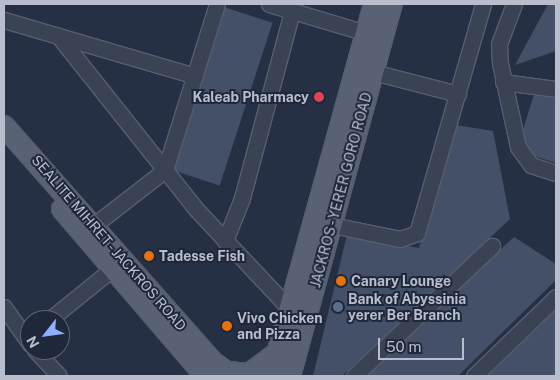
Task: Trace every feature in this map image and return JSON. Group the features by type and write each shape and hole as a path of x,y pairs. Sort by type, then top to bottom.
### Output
{"main road":[{"path":"271,376 291,310 374,4"},
{"name":"JACKROS - YERER GORO ROAD","path":"290,376 392,4"},
{"name":"SEALITE MIHRET - JACKROS ROAD","path":"4,126 94,225 214,372"},
{"path":"4,142 112,269 214,372 249,374 279,351"}],"street":[{"path":"94,225 164,170 217,4"},
{"path":"269,4 366,33"},
{"path":"332,225 400,239 417,233 483,4"},
{"path":"514,4 500,44 503,82 524,160 556,173"},
{"path":"225,241 242,198 292,11"},
{"path":"4,20 60,38 195,76"},
{"path":"60,38 164,170 225,241 291,310"},
{"path":"373,72 458,94"},
{"path":"503,82 556,89"},
{"path":"354,376 492,246"},
{"path":"61,310 112,269"},
{"path":"474,376 556,297"},
{"path":"4,308 20,329"},
{"path":"45,360 59,376"}],"building":[{"path":"548,4 556,4 556,51 515,65"},
{"path":"224,7 273,23 220,185 171,170"},
{"path":"536,88 556,94 556,163 521,152 521,136"},
{"path":"456,125 493,131 510,219 342,376 313,376 347,235 419,248"},
{"path":"514,237 556,264 556,280 458,376 365,376"},
{"path":"556,309 556,376 488,376"}],"place":[{"name":"Kaleab Pharmacy","path":"319,97"},
{"name":"Tadesse Fish","path":"149,256"},
{"name":"Canary Lounge","path":"341,281"},
{"name":"Bank of Abyssinia yerer Ber Branch","path":"338,307"},
{"name":"Vivo Chicken and Pizza","path":"227,326"}]}
